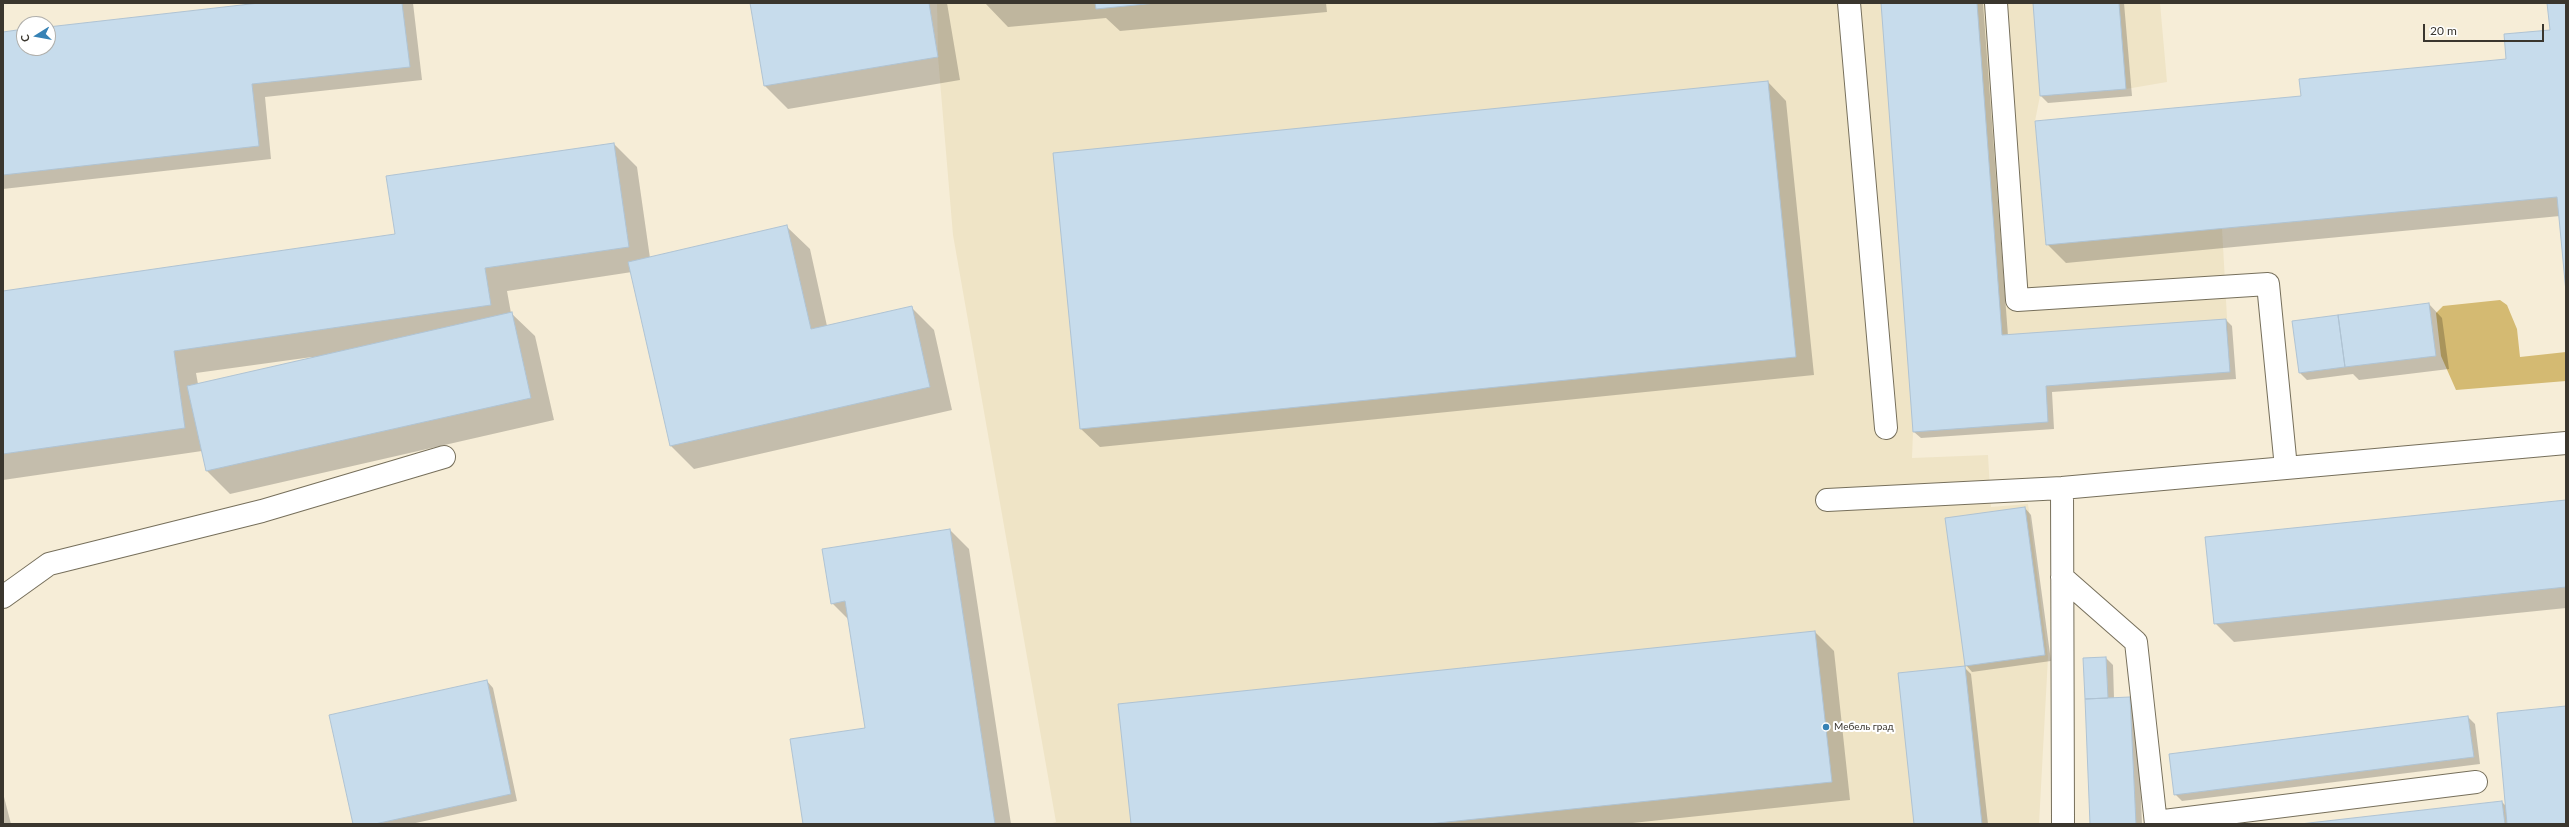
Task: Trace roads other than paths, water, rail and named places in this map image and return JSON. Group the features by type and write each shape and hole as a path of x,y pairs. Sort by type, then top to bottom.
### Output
{"lane":[{"path":"1849,3 1886,428"},
{"path":"1996,3 2017,300 2268,284 2286,468"},
{"path":"1827,500 2062,488 2566,443"},
{"path":"3,597 49,564 262,511 444,457"},
{"path":"2062,488 2063,824"},
{"path":"2062,577 2136,642 2156,823 2476,782"}],"place":[{"name":"Мебель град","path":"1826,727"}]}
